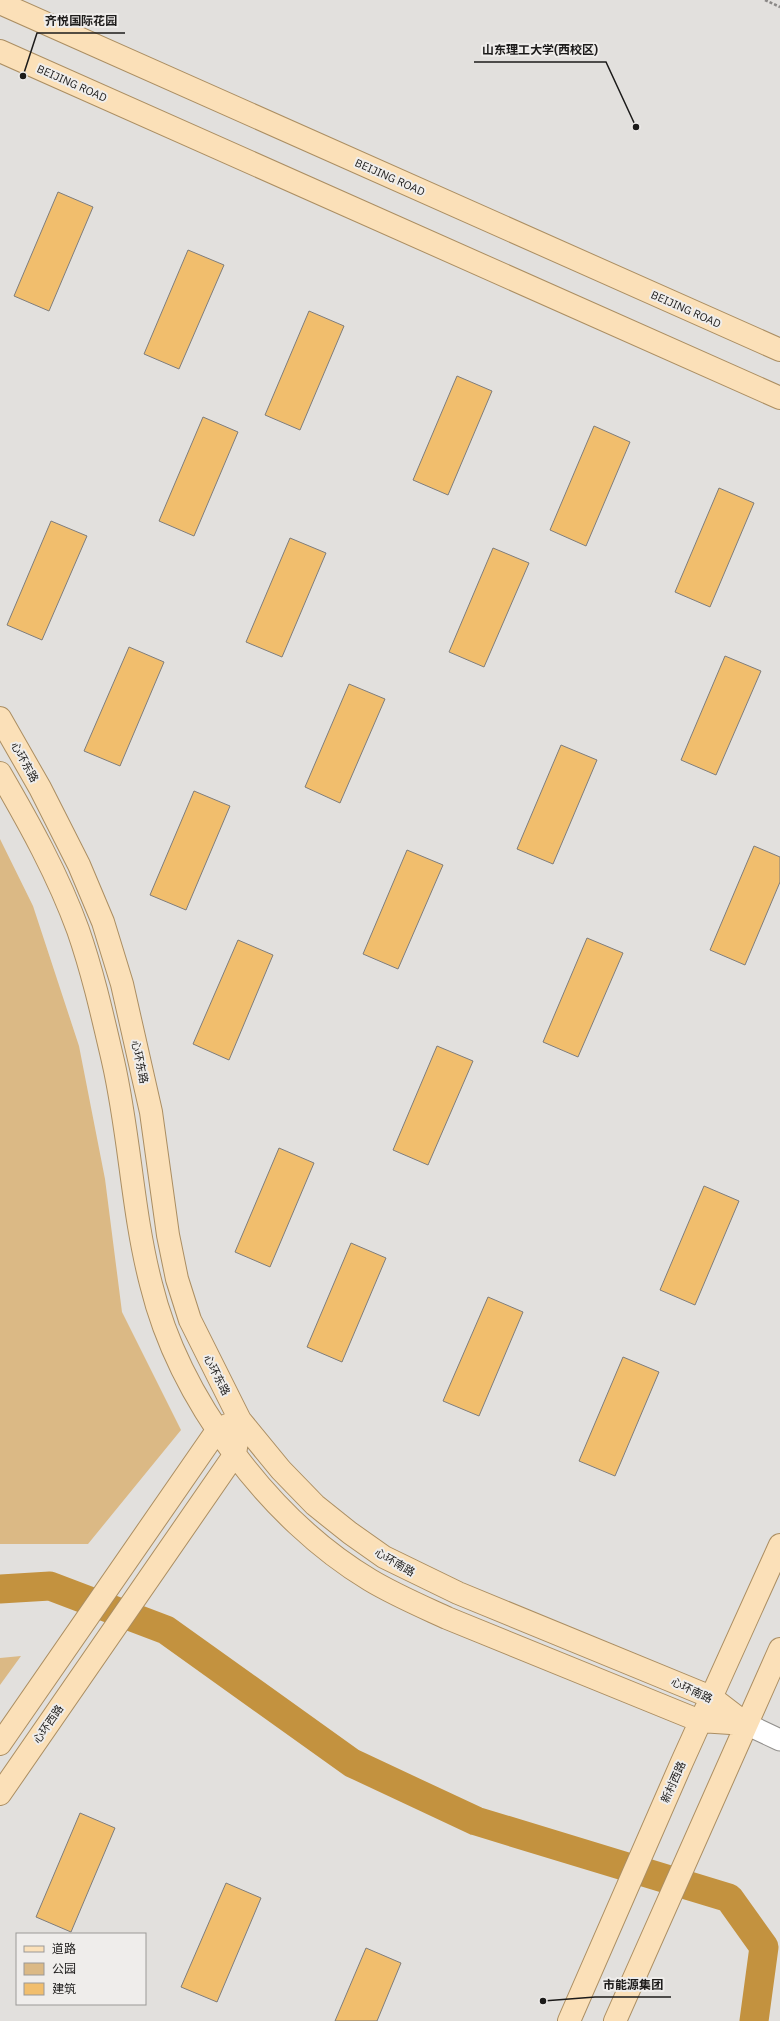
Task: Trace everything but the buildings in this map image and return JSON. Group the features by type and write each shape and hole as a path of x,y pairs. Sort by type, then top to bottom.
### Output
{"main road":[{"name":"BEIJING ROAD","path":"0,3 780,350"},
{"name":"BEIJING ROAD","path":"0,51 780,398"},
{"name":"心环东路","path":"0,718 40,788 79,865 103,922 122,984 148,1098 168,1235 177,1279 190,1320 207,1357 240,1420"},
{"path":"0,773 55,876 78,931 96,991 123,1110 140,1232 151,1286 165,1330 183,1370 205,1411 261,1488 297,1524 333,1555 370,1580 447,1618 700,1721 746,1724"},
{"path":"0,1744 218,1430 240,1420"},
{"path":"235,1454 240,1420"},
{"name":"心环南路","path":"240,1420 281,1470 315,1505 350,1533 384,1557 458,1593 711,1697 746,1724"},
{"name":"心环西路","path":"0,1794 235,1454"},
{"name":"新村西路","path":"569,2021 671,1786 780,1545"},
{"path":"615,2021 780,1649"}],"street":[{"path":"746,1724 780,1740"}],"path":[{"path":"765,0 780,7"}],"green space":[{"path":"0,839 33,906 79,1046 105,1179 122,1312 181,1430 88,1544 0,1544"},
{"path":"21,1656 0,1685 0,1658"}],"waterway":[{"path":"0,1589 50,1586 166,1630 352,1763 476,1821 729,1898 764,1947 754,2021"}],"place":[{"name":"齐悦国际花园","path":"23,76"},
{"name":"山东理工大学(西校区)","path":"636,127"},
{"name":"市能源集团","path":"543,2001"}]}
